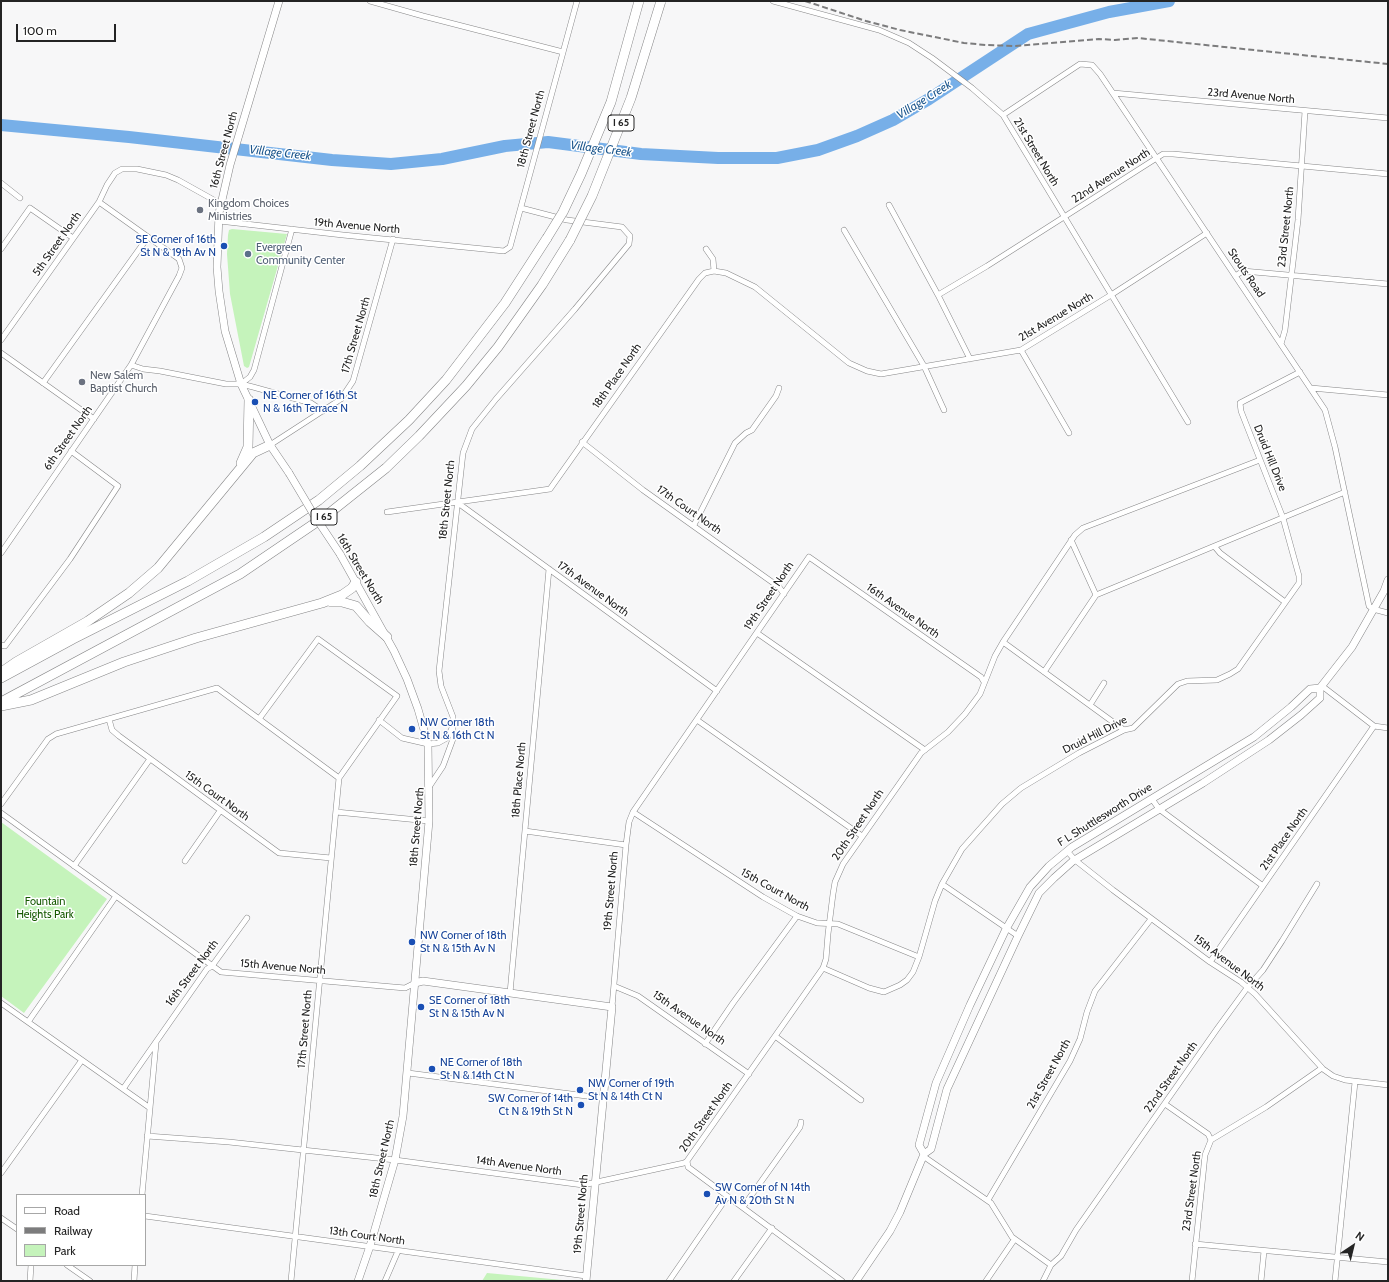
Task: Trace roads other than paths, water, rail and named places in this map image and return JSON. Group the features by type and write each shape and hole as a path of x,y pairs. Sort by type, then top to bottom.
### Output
{"highway":[{"name":"I 65","path":"1,678 73,639 188,581 264,537 319,500 360,466 409,420 446,380 506,303 566,206 611,102 639,1"},
{"name":"I 65","path":"1,702 240,574 327,514 386,468 420,436 466,386 498,347 542,285 570,240 592,196 631,98 661,1"},
{"path":"228,484 248,447 249,400"},
{"path":"1,673 16,662 88,621 129,593 158,568 253,453 270,445"},
{"path":"1,706 31,700 124,662 196,638 322,602 342,595 352,588 356,582"},
{"path":"322,602 342,602 356,606 387,638"}],"street":[{"name":"16th Street North","path":"279,1 230,165 221,204 217,266 225,331 241,384 270,445 340,554 387,638 407,679 418,709 428,744 429,787"},
{"path":"370,1 563,52"},
{"name":"18th Street North","path":"494,249 504,251 510,247 577,1"},
{"name":"21st Street North","path":"773,1 879,30 908,43 932,58 972,88 1003,115 1188,422"},
{"name":"Stouts Road","path":"1003,115 1082,63 1092,65 1094,67 1113,93 1325,410 1369,606 1373,608"},
{"name":"23rd Avenue North","path":"1113,93 1388,118"},
{"name":"23rd Street North","path":"1281,344 1285,330 1298,220 1305,111"},
{"name":"22nd Avenue North","path":"938,295 1064,218 1163,154 1388,174"},
{"name":"5th Street North","path":"1,340 99,202 107,185 115,173 122,169 132,168 166,175 221,204"},
{"path":"1,183 20,198"},
{"path":"43,383 148,237 99,202"},
{"path":"889,205 938,295 970,359"},
{"path":"1,249 30,208 73,238"},
{"name":"18th Street North","path":"358,1281 370,1246 395,1160 403,1116 408,1073 429,821 429,787 443,766 453,739 453,717 441,686 439,671 463,453 472,429 496,399 630,244 630,236 622,226 567,220 521,208"},
{"name":"19th Avenue North","path":"219,221 343,235 494,249"},
{"path":"241,384 250,377 254,370 292,229"},
{"path":"844,230 924,366 944,410"},
{"name":"21st Avenue North","path":"714,271 726,273 755,287 849,362 874,373 888,373 1021,350 1111,295 1207,233"},
{"name":"6th Street North","path":"1,553 131,365 179,276 182,268 179,259 148,237"},
{"name":"17th Street North","path":"270,445 341,399 354,381 393,239"},
{"path":"706,249 713,259 714,271"},
{"name":"18th Place North","path":"458,503 512,494 550,490 582,442 699,278 705,273 714,271"},
{"path":"1235,276 1243,271 1388,284"},
{"path":"1021,350 1069,433"},
{"path":"1,353 94,419"},
{"path":"131,365 143,369 160,370 226,384 241,384 311,403 323,411"},
{"name":"Druid Hill Drive","path":"823,968 869,988 884,992 900,986 913,972 919,957 935,901 942,884 962,849 1002,804 1021,788 1079,753 1124,730 1133,728 1178,684 1187,681 1217,680 1238,669 1299,583 1283,518 1241,411 1240,403 1300,372"},
{"path":"694,525 735,443 746,433 752,430 776,396 779,388"},
{"path":"1311,388 1388,395"},
{"name":"17th Court North","path":"582,442 643,490 694,525 779,588 784,594"},
{"path":"3,645 70,559 118,486 71,451"},
{"name":"20th Street North","path":"687,1161 823,968 826,959 833,894 839,871 921,753 961,720 980,694 995,656 1003,642 1072,540 1083,528 1260,460"},
{"path":"1044,672 1096,595 1215,547 1344,492"},
{"path":"387,512 458,503"},
{"name":"17th Avenue North","path":"458,503 717,691"},
{"path":"1072,540 1096,595"},
{"path":"1215,547 1220,553 1285,602"},
{"name":"19th Street North","path":"586,1278 629,822 633,812 809,557"},
{"name":"16th Avenue North","path":"809,557 981,677 984,682"},
{"name":"18th Place North","path":"510,993 549,569"},
{"name":"F L Shuttlesworth Drive","path":"856,1281 890,1231 900,1212 923,1155 931,1149 947,1089 1039,893 1075,860 1210,778 1286,728 1320,698 1321,687 1352,648 1373,608 1384,591 1388,580"},
{"path":"1373,608 1388,613"},
{"path":"757,633 925,750"},
{"name":"17th Street North","path":"258,719 318,639 397,696 339,778 291,1281"},
{"path":"1003,642 1124,730"},
{"path":"1090,706 1104,683"},
{"path":"1321,687 1374,726 1388,728"},
{"name":"F L Shuttlesworth Drive","path":"923,1155 919,1145 936,1083 1006,929 1030,887 1049,866 1067,851 1254,737 1291,707 1310,689 1321,687"},
{"path":"1,804 48,739 56,734 217,688 339,778"},
{"name":"15th Court North","path":"109,719 112,730 279,853 331,858"},
{"path":"379,720 402,738 428,744 438,743 446,738 453,728"},
{"path":"697,720 862,836"},
{"name":"21st Place North","path":"1210,962 1374,726"},
{"path":"74,866 150,759"},
{"path":"1152,799 1159,809 1263,886"},
{"path":"185,861 220,811"},
{"path":"336,812 429,821"},
{"name":"15th Court North","path":"633,812 762,897 797,916 817,923 838,924 919,957"},
{"name":"15th Avenue North","path":"1,813 221,972 405,988 423,981 612,1007"},
{"path":"525,831 626,845"},
{"name":"15th Avenue North","path":"1067,851 1075,860 1151,919 1255,994 1322,1068 1334,1076 1345,1080 1388,1085"},
{"path":"942,884 1018,936"},
{"name":"22nd Street North","path":"1043,1281 1051,1265 1061,1256 1076,1230 1247,988 1267,964 1317,884"},
{"path":"28,1022 116,896"},
{"path":"705,1044 797,916"},
{"name":"16th Street North","path":"123,1089 207,969 212,966 247,918"},
{"name":"21st Street North","path":"988,1200 1070,1061 1080,1039 1087,1012 1095,991 1151,919"},
{"name":"15th Avenue North","path":"614,986 638,996 749,1074"},
{"path":"1,1003 150,1108"},
{"path":"775,1036 861,1100"},
{"name":"16th Street North","path":"142,1194 156,1042"},
{"path":"1,1173 82,1060"},
{"name":"23rd Street North","path":"1192,1281 1205,1155 1211,1140 1266,1107 1322,1068"},
{"path":"408,1073 602,1098"},
{"path":"1335,1281 1355,1082"},
{"path":"1165,1104 1208,1134 1211,1140"},
{"path":"743,1208 800,1126 801,1122"},
{"name":"14th Avenue North","path":"147,1136 395,1160 583,1185 684,1163 687,1161"},
{"path":"923,1155 988,1200 996,1209 1008,1234 1014,1240 1051,1265"},
{"path":"687,1161 688,1167 842,1281"},
{"path":"669,1281 727,1197"},
{"name":"13th Court North","path":"146,1216 370,1246 586,1278"},
{"path":"1,1218 16,1228"},
{"path":"734,1281 772,1228"},
{"path":"986,1281 1014,1240"},
{"path":"1195,1244 1388,1262"},
{"path":"1261,1281 1264,1250"},
{"path":"385,1281 398,1251"},
{"path":"30,1281 31,1266"},
{"path":"68,1266 90,1281"},
{"path":"134,1281 135,1266"}],"waterway":[{"name":"Village Creek","path":"1,125 129,137 332,160 391,164 442,159 505,146 548,142 641,154 718,158 777,158 818,150 857,136 893,120 929,99 1028,34 1109,12 1169,1"}],"railway":[{"path":"805,1 866,21 900,30 964,43 1015,46 1099,39 1115,40 1138,38 1388,64"}],"place":[{"name":"Kingdom Choices Ministries","path":"200,210"},
{"name":"SE Corner of 16th St N & 19th Av N","path":"224,246"},
{"name":"Evergreen Community Center","path":"248,254"},
{"name":"New Salem Baptist Church","path":"82,382"},
{"name":"NE Corner of 16th St N & 16th Terrace N","path":"255,402"},
{"name":"NW Corner 18th St N & 16th Ct N","path":"412,729"},
{"name":"NW Corner of 18th St N & 15th Av N","path":"412,942"},
{"name":"SE Corner of 18th St N & 15th Av N","path":"421,1007"},
{"name":"NE Corner of 18th St N & 14th Ct N","path":"432,1069"},
{"name":"NW Corner of 19th St N & 14th Ct N","path":"580,1090"},
{"name":"SW Corner of 14th Ct N & 19th St N","path":"581,1105"},
{"name":"SW Corner of N 14th Av N & 20th St N","path":"707,1194"}],"park label":[{"name":"Fountain Heights Park","path":"45,908"}]}
